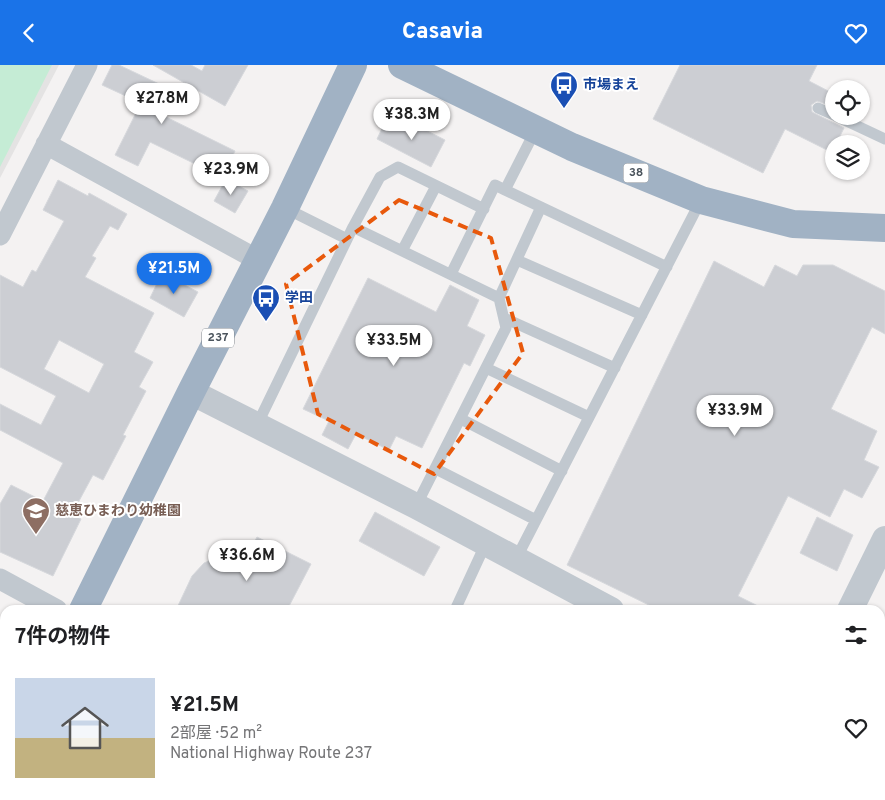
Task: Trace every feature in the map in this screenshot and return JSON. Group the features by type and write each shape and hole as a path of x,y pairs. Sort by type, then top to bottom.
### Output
{"highway":[{"name":"237","path":"85,605 285,208 353,65"},
{"name":"38","path":"402,65 572,147 701,201 793,224 885,228"}],"street":[{"path":"0,235 87,65"},
{"path":"46,144 258,260"},
{"path":"191,392 416,506 602,605"},
{"path":"852,605 885,539"},
{"path":"0,579 49,605"}],"lane":[{"path":"818,108 825,111"},
{"path":"855,125 885,139"},
{"path":"505,190 536,129"},
{"path":"257,425 347,239 380,177 398,167 484,209"},
{"path":"450,274 495,185 667,267"},
{"path":"402,251 436,186"},
{"path":"516,559 701,201"},
{"path":"416,506 506,328 500,298 541,207"},
{"path":"285,208 347,239"},
{"path":"354,227 500,298"},
{"path":"517,259 642,315"},
{"path":"504,317 615,368"},
{"path":"486,368 589,417"},
{"path":"461,419 562,471"},
{"path":"436,469 536,521"},
{"path":"457,605 486,543"}],"highlighted area":[{"path":"399,200 491,238 523,353 434,474 318,414 286,284"}],"shaded area":[{"path":"0,65 59,65 0,178"}],"green space":[{"path":"0,65 52,65 0,167"}],"building":[{"path":"112,65 119,65 176,92 164,116 235,151 222,177 150,142 138,166 115,155 141,103 102,85"},
{"path":"153,65 191,65 202,71 205,65 248,65 225,106"},
{"path":"680,65 817,65 809,81 825,89 825,104 817,101 811,105 812,112 825,118 825,125 838,125 844,128 840,135 825,135 825,149 785,129 763,173 653,119"},
{"path":"402,118 445,140 431,167 377,139 386,120 397,126"},
{"path":"226,179 248,191 235,213 214,201"},
{"path":"58,180 88,196 89,193 127,214 118,230 110,226 92,256 96,258 85,277 154,313 134,352 153,362 139,387 146,391 123,435 126,436 103,480 93,475 72,514 81,519 53,576 0,552 0,504 11,485 43,501 63,463 0,430 0,404 41,425 56,396 0,367 0,275 23,287 32,270 36,272 64,221 43,210","holes":["59,340 104,364 89,393 44,369"]},
{"path":"714,261 764,287 775,265 797,276 803,265 833,265 885,291 885,334 872,327 831,409 877,431 864,460 879,467 862,498 844,489 830,517 788,496 738,596 756,605 649,605 567,565"},
{"path":"162,273 198,292 184,317 150,298"},
{"path":"368,278 436,312 450,285 479,300 467,326 485,335 470,366 464,363 422,448 396,436 389,450 356,434 348,449 322,435 329,421 303,409"},
{"path":"375,512 440,547 424,576 359,541"},
{"path":"817,517 853,535 837,571 800,553"},
{"path":"257,537 311,564 290,605 178,605 192,576 204,563 214,559 227,558 243,563"}],"place":[{"name":"市場まえ","path":"564,109"},
{"name":"学田","path":"266,322"},
{"name":"慈恵ひまわり幼稚園","path":"36,535"}]}
